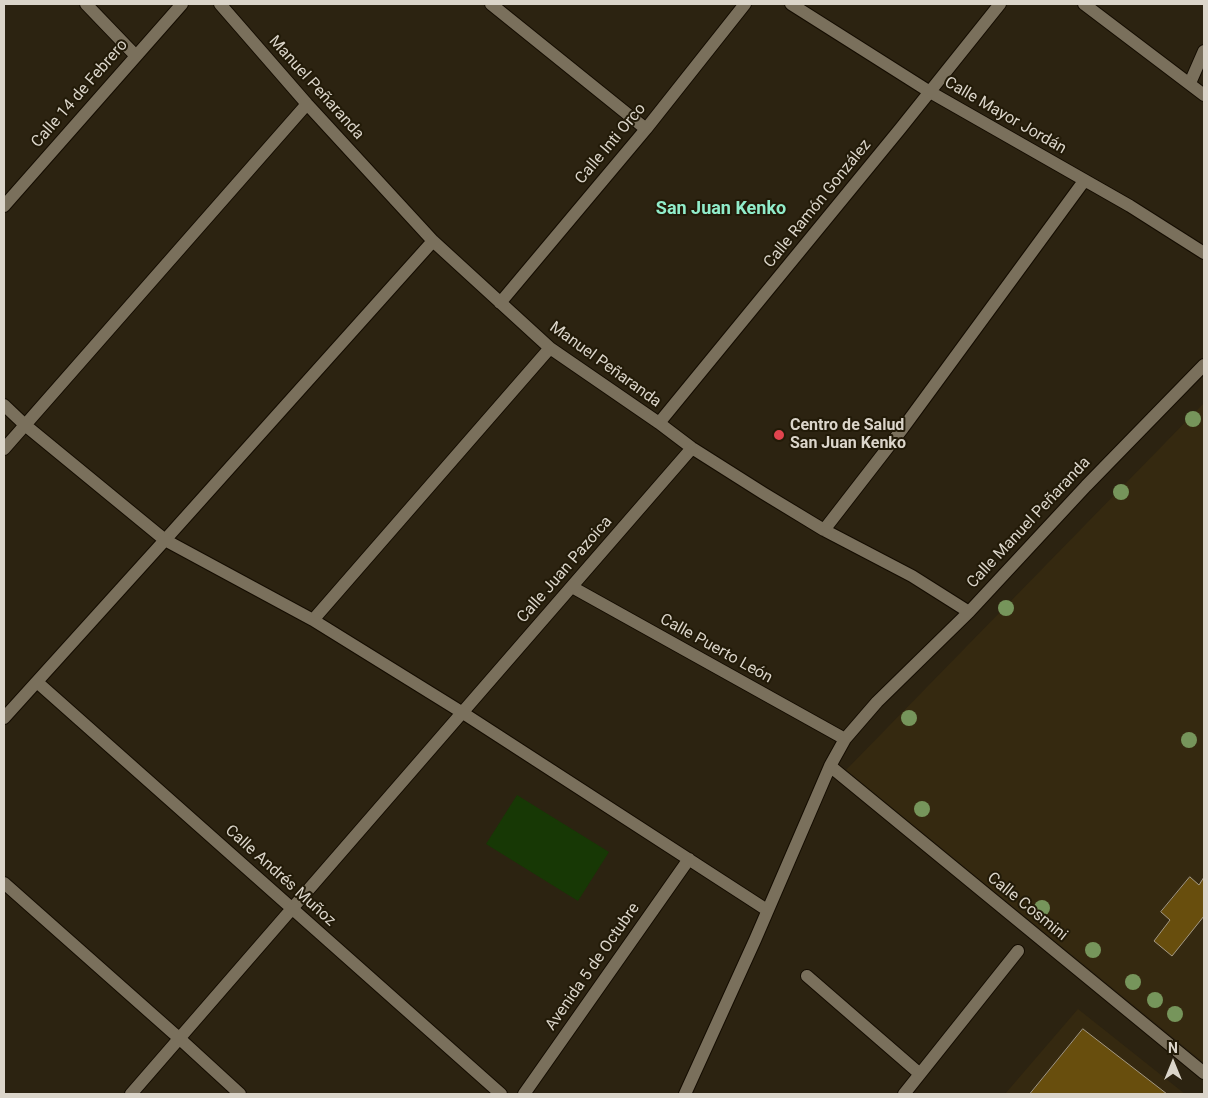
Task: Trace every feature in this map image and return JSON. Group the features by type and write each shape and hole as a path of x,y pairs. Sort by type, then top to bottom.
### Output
{"street":[{"path":"86,4 135,55"},
{"name":"Calle 14 de Febrero","path":"4,206 135,55 182,4"},
{"name":"Manuel Peñaranda","path":"220,4 307,104 433,241 550,348 692,448 824,530 912,576 969,612"},
{"path":"491,4 646,129"},
{"name":"Calle Inti Orco","path":"500,304 646,129 746,4"},
{"name":"Calle Mayor Jordán","path":"791,4 930,92 1130,206 1204,253"},
{"name":"Calle Ramón González","path":"659,423 1000,4"},
{"path":"1084,4 1204,95"},
{"path":"1190,83 1204,51"},
{"path":"4,449 307,104"},
{"path":"824,530 902,428 1084,180"},
{"path":"4,718 433,241"},
{"path":"312,620 550,348"},
{"name":"Calle Manuel Peñaranda","path":"685,1094 755,940 830,766 845,739 877,702 969,612 1086,486 1204,365"},
{"path":"4,405 25,425 165,540 312,620 462,713 767,910"},
{"name":"Calle Juan Pazoica","path":"131,1094 692,448"},
{"name":"Calle Puerto León","path":"572,587 845,739"},
{"name":"Calle Andrés Muñoz","path":"37,682 501,1094"},
{"name":"Calle Cosmini","path":"830,766 1204,1073"},
{"name":"Avenida 5 de Octubre","path":"524,1094 689,859"},
{"path":"4,884 180,1038 240,1094"},
{"path":"904,1094 1018,951"},
{"path":"807,976 920,1074"}],"shaded area":[{"path":"1204,403 1204,1063 846,770"},
{"path":"1078,1009 1185,1094 1005,1094"}],"green space":[{"path":"517,795 609,852 578,901 486,844"}],"building":[{"path":"1190,877 1199,885 1204,877 1204,916 1172,956 1154,941 1170,920 1161,912"},
{"path":"1083,1029 1167,1094 1030,1094"}],"place":[{"name":"Centro de Salud San Juan Kenko","path":"779,435"}],"district":[{"name":"San Juan Kenko","path":"721,209"}]}
